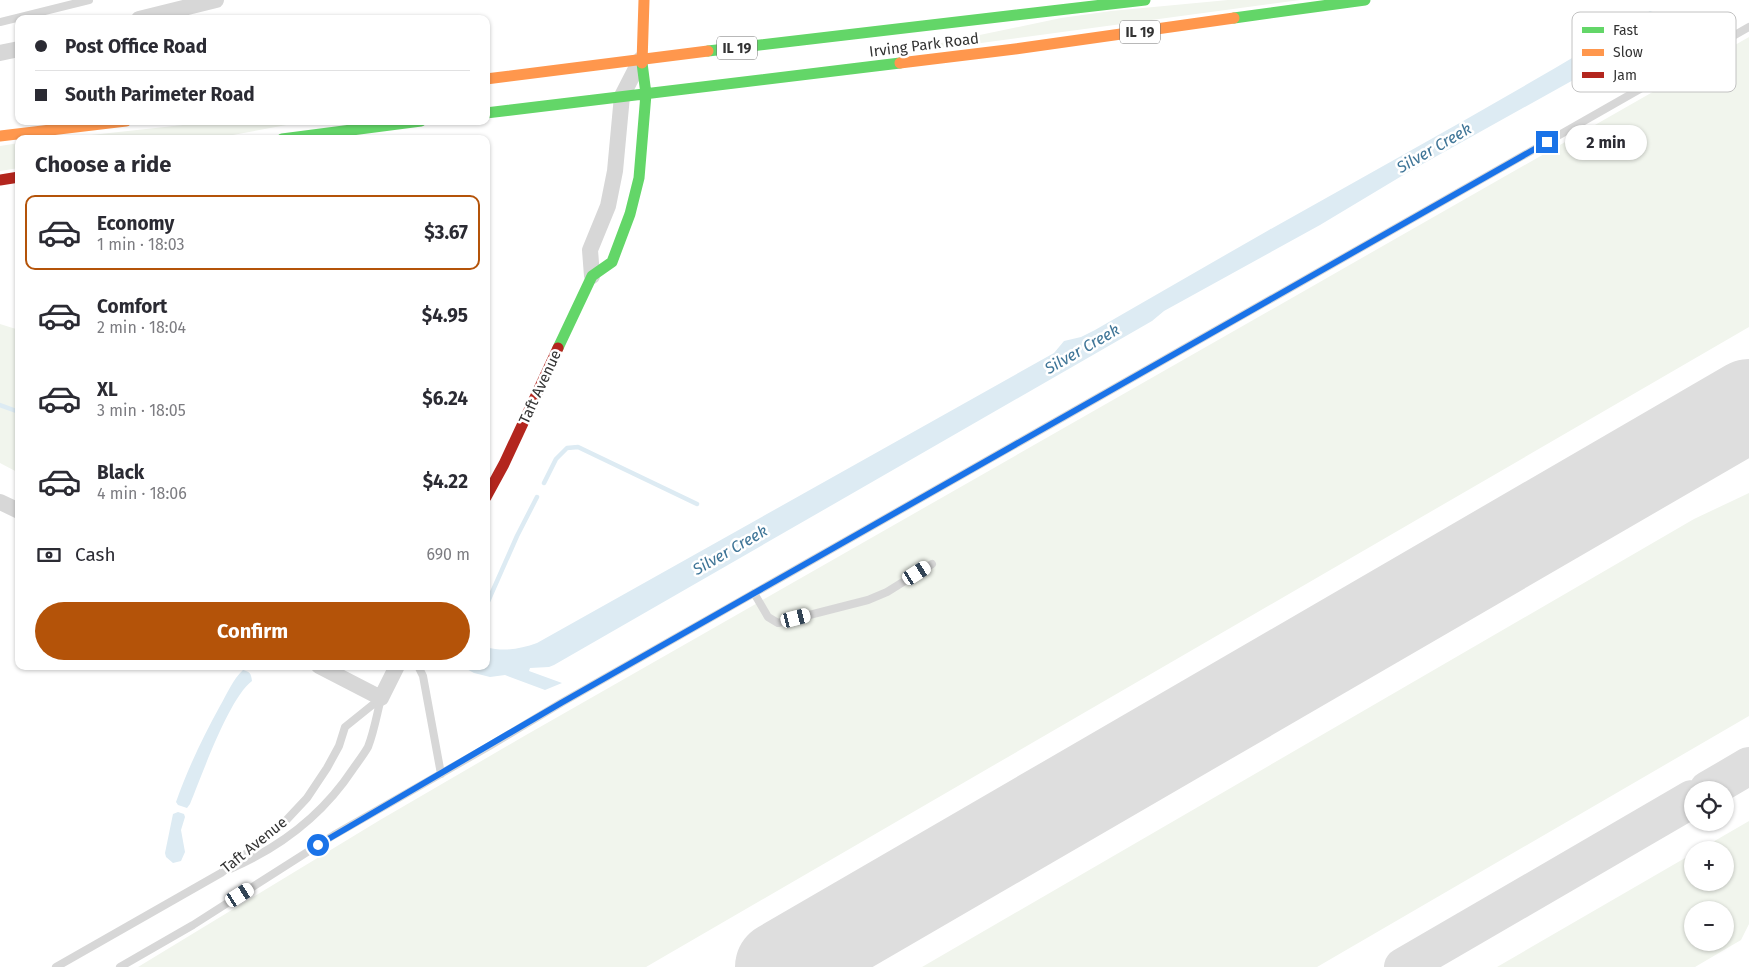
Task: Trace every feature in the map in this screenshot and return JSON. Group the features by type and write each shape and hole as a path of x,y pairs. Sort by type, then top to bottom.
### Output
{"main road":[{"name":"Taft Avenue","path":"490,489 504,464 592,276 612,262 630,214 639,178 646,94 641,59 644,0"},
{"name":"Irving Park Road","path":"490,78 1145,0"},
{"name":"Irving Park Road","path":"490,112 1015,49 1365,0"},
{"path":"0,136 92,125"},
{"path":"313,135 390,125"},
{"path":"0,180 15,178"}],"street":[{"path":"152,15 195,2 216,0"},
{"path":"0,54 15,50"},
{"name":"Taft Avenue","path":"592,276 590,250 608,206 615,171 622,96 641,59"},
{"path":"0,502 15,509"},
{"path":"338,670 381,698"},
{"name":"Taft Avenue","path":"381,698 395,670"}],"lane":[{"path":"28,15 89,0"},
{"path":"52,9 54,15"},
{"path":"0,22 15,18"},
{"path":"1736,35 1749,28"},
{"path":"120,967 193,925 334,835 561,703 1636,92"},
{"path":"754,593 768,617 778,623 868,600 887,592 932,564"},
{"path":"420,670 441,774"},
{"path":"221,873 256,858 285,841 313,817 333,796 368,747 381,698"},
{"name":"Taft Avenue","path":"56,967 221,873 278,829 307,798 327,768 339,746 345,727 381,698"}],"shaded area":[{"path":"1228,0 1300,0 922,51 922,47 1061,18 1111,11"},
{"path":"1749,37 1749,327 646,967 138,967 380,820 526,735 1653,92 1736,92 1736,44"},
{"path":"183,125 286,125 233,135 91,135"},
{"path":"15,144 15,169 0,171 0,146"},
{"path":"0,324 15,329 15,471 0,463"},
{"path":"1749,493 1749,716 1317,967 922,967 1694,519"},
{"path":"1749,821 1749,924 1741,940 1734,944 1734,901 1684,901 1684,951 1722,951 1695,967 1497,967 1684,859 1684,891 1734,891 1734,841 1715,841"}],"water":[{"name":"Silver Creek","path":"1572,58 1572,81 1410,171 1320,225 1164,311 1152,321 554,665 530,668 529,671 562,683 545,690 505,675 490,677 468,670 490,670 490,648 512,649 537,643 1054,353 1064,341 1081,337 1095,330"},
{"path":"243,670 250,673 252,681 234,703 225,720 190,804 187,808 178,805 176,802 202,741 230,687"},
{"path":"178,812 184,814 185,817 181,830 185,852 181,861 173,863 166,857 165,853 173,814"}],"waterway":[{"path":"0,405 15,411"},
{"path":"544,483 556,459 567,448 578,447 697,504"},
{"path":"490,597 517,536 537,497"}],"taxiway":[{"path":"1635,470 1749,414"},
{"path":"1723,781 1749,766"},
{"path":"1403,967 1684,804"}],"runway":[{"path":"781,967 1749,405"}],"traffic: fast":[{"path":"708,51 1145,0"},
{"path":"1234,18 1365,0"},
{"path":"558,348 592,276 612,262 630,214 639,178 646,94 642,63"},
{"path":"490,113 900,63"},
{"path":"313,135 390,125"}],"traffic: slow":[{"path":"642,63 644,0"},
{"path":"900,63 1234,18"},
{"path":"490,78 708,51"},
{"path":"0,136 92,125"}],"traffic: jam":[{"path":"0,180 15,178"},
{"path":"490,490 504,464 558,348"}],"route":[{"path":"318,845 561,703 1547,142"}]}
